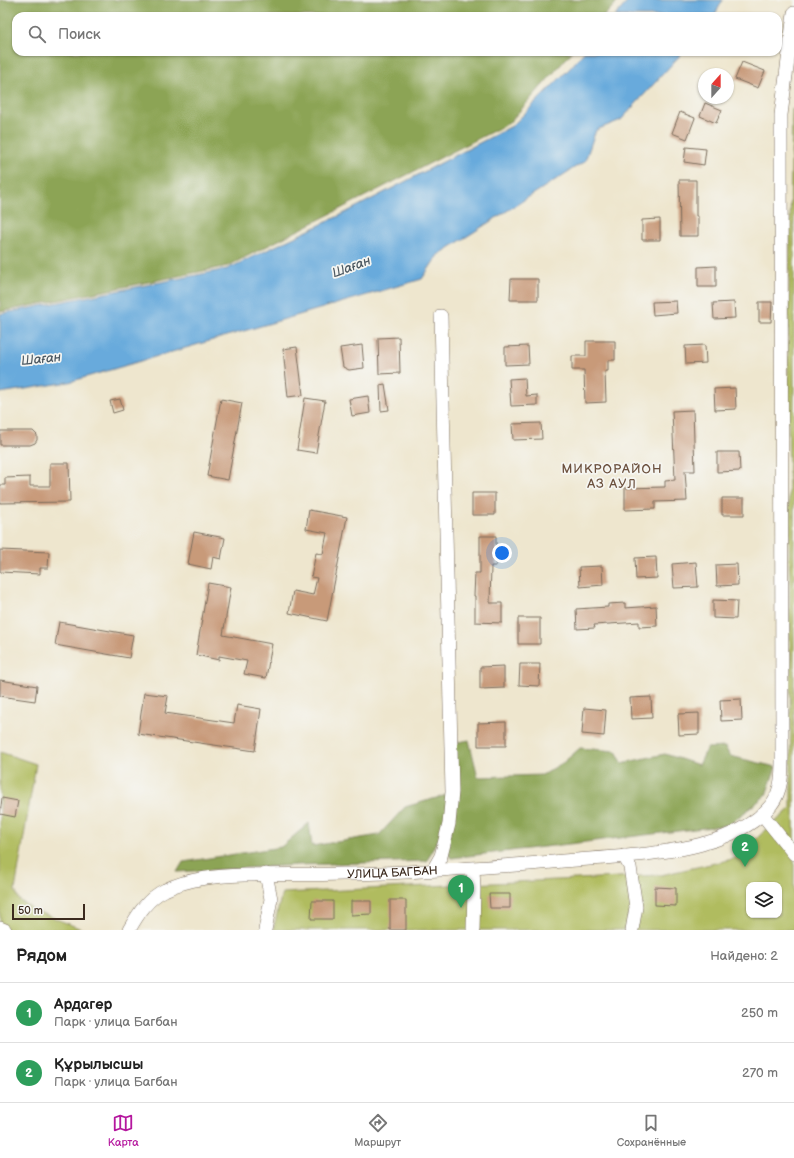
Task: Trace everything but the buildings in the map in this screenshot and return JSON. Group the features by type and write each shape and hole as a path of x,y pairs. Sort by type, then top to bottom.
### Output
{"street":[{"name":"УЛИЦА БАГБАН","path":"129,930 140,912 154,897 180,884 207,878 266,874 345,874 473,869 669,851 705,844 737,832 762,814 772,804 778,792 782,776 781,115 793,21"},
{"path":"433,870 441,856 446,837 449,824 452,792 441,316"},
{"path":"762,814 794,854"},
{"path":"624,856 630,867 636,907 632,930"},
{"path":"473,869 473,930"},
{"path":"265,930 270,899 266,874"},
{"path":"0,928 5,930"}],"green space":[{"path":"0,0 619,0 608,12 12,12 12,56 568,56 509,123 228,266 0,312"},
{"path":"792,109 794,110 794,930 273,930 282,893 661,875 733,859 791,808 788,355"},
{"path":"469,740 478,777 542,775 564,762 580,748 616,751 622,763 665,754 699,765 707,748 725,747 730,756 776,767 766,795 729,825 451,858 437,840 427,861 297,865 177,872 183,862 281,847 309,823 312,846 379,835 405,807 457,792 454,743"},
{"path":"0,752 36,764 15,890 19,900 37,912 84,930 0,930"}],"water":[{"path":"629,0 723,0 716,12 618,12"},
{"name":"Шаған","path":"581,56 679,56 621,120 596,130 585,161 438,255 422,279 69,382 0,393 0,314 227,269 341,215 512,126"}],"place":[{"name":"Құрылысшы","path":"745,867"},
{"name":"Ардагер","path":"461,908"}],"district":[{"name":"МИКРОРАЙОН АЗ АУЛ","path":"612,476"}]}
